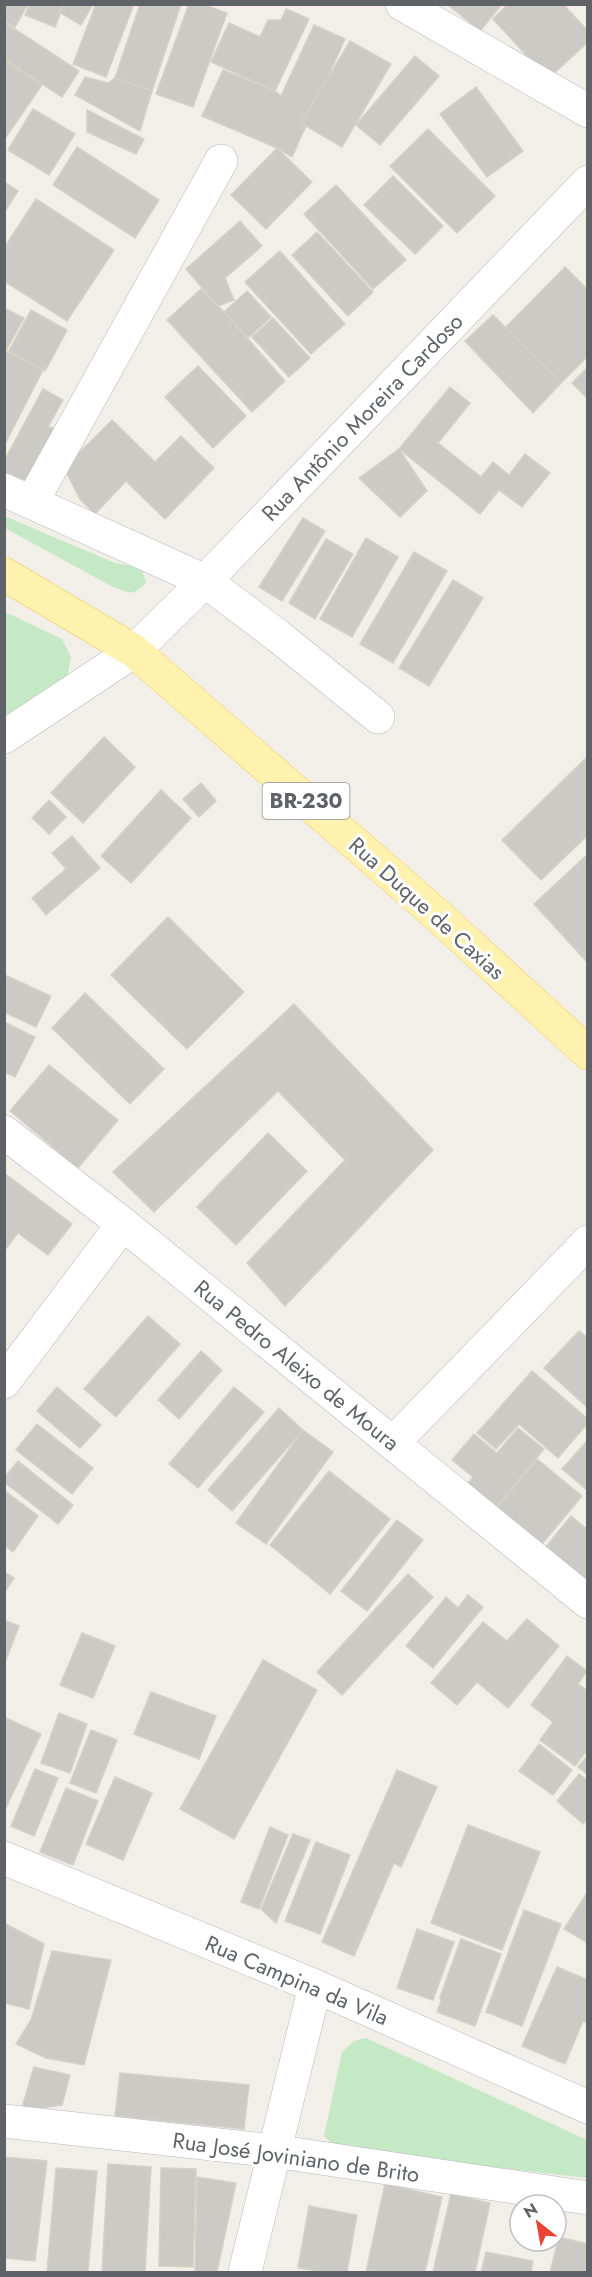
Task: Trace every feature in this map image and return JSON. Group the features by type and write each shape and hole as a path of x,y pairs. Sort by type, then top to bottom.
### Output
{"main road":[{"name":"Rua Duque de Caxias","path":"4,574 134,651 435,913 588,1053"}],"street":[{"path":"402,4 588,111"},
{"path":"221,161 18,496 205,581 278,636 378,717"},
{"name":"Rua Antônio Moreira Cardoso","path":"4,737 134,651 205,581 588,182"},
{"name":"Rua Pedro Aleixo de Moura","path":"4,1132 123,1224 588,1602"},
{"path":"4,1382 123,1224"},
{"path":"393,1443 588,1242"},
{"name":"Rua Campina da Vila","path":"4,1858 315,1986 588,2107"},
{"path":"244,2272 315,1986"},
{"name":"Rua José Joviniano de Brito","path":"4,2121 274,2151 588,2198"}],"green space":[{"path":"4,516 115,563 142,571 146,582 135,592 113,587 5,528"},
{"path":"5,612 62,639 71,657 66,684 5,725"},
{"path":"366,2038 587,2140 587,2178 350,2150 334,2146 324,2136 342,2052 354,2041"}],"building":[{"path":"4,4 28,4 15,27 4,21"},
{"path":"30,4 64,4 55,27 25,15"},
{"path":"64,4 93,4 81,25 59,12"},
{"path":"96,4 134,4 106,77 73,64"},
{"path":"140,4 181,4 152,91 115,78"},
{"path":"189,4 202,4 227,13 193,107 156,94"},
{"path":"447,4 502,4 480,31"},
{"path":"508,4 563,4 588,31 588,42 548,79 493,19"},
{"path":"286,9 309,19 275,91 211,62 229,23 260,37 268,20 281,20"},
{"path":"4,22 79,71 62,97 4,59"},
{"path":"314,25 345,39 292,157 277,148 202,116 223,70 275,91 281,96"},
{"path":"350,41 391,64 342,147 301,123"},
{"path":"415,56 439,76 380,145 356,125"},
{"path":"4,60 42,85 4,140"},
{"path":"85,77 108,83 115,78 152,91 140,131 75,95"},
{"path":"476,87 523,151 487,177 440,114"},
{"path":"33,109 75,134 49,175 8,150"},
{"path":"87,110 144,139 136,154 87,132"},
{"path":"428,129 495,196 457,233 390,166"},
{"path":"77,147 159,200 135,238 53,185"},
{"path":"277,148 312,182 266,229 231,195"},
{"path":"393,176 443,226 415,254 364,205"},
{"path":"4,182 18,191 4,213"},
{"path":"336,185 406,260 373,289 304,214"},
{"path":"36,199 114,250 67,321 4,281 4,248"},
{"path":"240,221 262,246 225,278 234,300 218,306 186,269"},
{"path":"317,232 373,292 348,316 292,255"},
{"path":"280,251 345,324 311,354 245,282"},
{"path":"565,267 588,290 588,356 561,383 505,328"},
{"path":"201,289 285,381 252,412 167,320"},
{"path":"247,291 271,317 248,338 224,312"},
{"path":"4,308 24,318 4,354"},
{"path":"31,310 67,330 45,371 9,351"},
{"path":"493,315 561,383 533,413 465,341"},
{"path":"273,318 310,358 289,377 252,337"},
{"path":"6,351 43,370 4,446 4,354"},
{"path":"198,366 246,416 213,448 165,397"},
{"path":"588,367 588,399 572,383"},
{"path":"450,387 470,403 438,443 481,477 493,462 509,475 525,454 550,473 522,507 499,490 480,514 399,449"},
{"path":"43,389 63,400 48,427 59,429 30,484 4,471 4,461"},
{"path":"112,420 155,462 181,436 214,468 165,519 126,481 95,514 80,499 64,468"},
{"path":"399,449 427,491 400,517 359,478"},
{"path":"303,518 325,531 282,601 259,587"},
{"path":"366,538 398,557 352,637 320,619"},
{"path":"326,539 353,554 315,619 289,603"},
{"path":"414,552 447,571 393,663 360,644"},
{"path":"453,580 483,598 429,686 399,668"},
{"path":"104,737 135,767 83,823 51,793"},
{"path":"588,756 588,835 541,880 502,840"},
{"path":"201,783 216,801 199,817 183,799"},
{"path":"161,790 191,818 131,883 101,856"},
{"path":"49,800 66,817 49,834 32,818"},
{"path":"72,836 100,868 46,915 32,898 66,869 52,853"},
{"path":"588,854 588,963 534,904"},
{"path":"168,917 244,992 187,1049 111,975"},
{"path":"7,976 51,996 36,1027 4,1012 4,982"},
{"path":"85,993 164,1069 130,1104 52,1028"},
{"path":"294,1004 433,1150 285,1306 247,1263 345,1160 278,1091 154,1212 113,1172"},
{"path":"4,1022 35,1037 15,1077 4,1072"},
{"path":"49,1065 118,1120 78,1168 10,1111"},
{"path":"268,1133 307,1171 236,1245 197,1207"},
{"path":"4,1173 72,1224 48,1255 18,1233 4,1251"},
{"path":"148,1316 180,1344 116,1417 84,1389"},
{"path":"579,1331 588,1338 588,1408 544,1368"},
{"path":"201,1351 222,1370 179,1419 158,1400"},
{"path":"532,1371 588,1419 588,1423 558,1458 519,1424 496,1449 477,1433"},
{"path":"57,1387 101,1425 80,1448 37,1411"},
{"path":"234,1387 264,1412 198,1488 169,1464"},
{"path":"279,1408 303,1430 232,1511 208,1490"},
{"path":"37,1424 93,1468 72,1494 16,1450"},
{"path":"518,1428 544,1449 491,1513 462,1490 473,1477 452,1460 474,1434 497,1453"},
{"path":"303,1430 333,1452 266,1544 236,1523"},
{"path":"588,1440 588,1491 562,1469"},
{"path":"537,1459 582,1496 537,1550 492,1513"},
{"path":"18,1461 73,1505 58,1524 4,1482 4,1478"},
{"path":"329,1471 390,1519 330,1594 270,1545"},
{"path":"4,1490 38,1516 13,1552 4,1545"},
{"path":"571,1516 588,1530 588,1580 582,1586 541,1553"},
{"path":"397,1520 423,1540 367,1611 341,1591"},
{"path":"4,1572 14,1578 4,1593"},
{"path":"408,1574 433,1597 342,1695 317,1672"},
{"path":"468,1595 483,1607 433,1668 406,1646 446,1597 458,1608"},
{"path":"527,1619 559,1646 508,1708 477,1682 457,1705 431,1683 483,1622 507,1641"},
{"path":"4,1620 19,1626 4,1665"},
{"path":"82,1633 115,1646 93,1698 60,1685"},
{"path":"567,1656 587,1671 578,1684 588,1691 588,1749 575,1766 540,1740 553,1722 531,1705"},
{"path":"263,1660 317,1690 234,1839 180,1809"},
{"path":"151,1692 216,1716 199,1759 134,1734"},
{"path":"59,1713 87,1724 70,1773 41,1763"},
{"path":"6,1718 41,1734 4,1812 4,1722"},
{"path":"91,1730 117,1740 96,1793 70,1783"},
{"path":"539,1744 572,1770 553,1795 519,1771"},
{"path":"588,1755 588,1775 578,1767"},
{"path":"35,1769 58,1778 34,1836 11,1826"},
{"path":"397,1770 437,1787 401,1867 394,1863 354,1956 322,1942"},
{"path":"579,1774 588,1781 588,1818 583,1824 557,1801"},
{"path":"115,1777 152,1793 123,1860 86,1844"},
{"path":"66,1788 98,1801 73,1865 40,1852"},
{"path":"468,1825 540,1852 502,1950 431,1923"},
{"path":"270,1827 288,1835 259,1909 241,1902"},
{"path":"293,1834 310,1840 276,1923 261,1909"},
{"path":"316,1842 350,1855 320,1934 285,1921"},
{"path":"588,1891 588,1943 564,1929"},
{"path":"524,1910 561,1924 522,2026 486,2012"},
{"path":"4,1923 44,1944 29,2009 4,2003"},
{"path":"417,1929 454,1942 433,2000 397,1988"},
{"path":"461,1939 501,1954 475,2026 437,2012 440,1997"},
{"path":"52,1951 111,1960 84,2065 46,2058 16,2044 31,2020"},
{"path":"557,1967 588,1980 588,2023 583,2021 565,2064 522,2046"},
{"path":"34,2067 70,2075 62,2105 21,2111"},
{"path":"120,2073 249,2085 244,2129 115,2116"},
{"path":"4,2157 47,2161 35,2261 4,2258"},
{"path":"108,2164 151,2167 145,2272 102,2272"},
{"path":"56,2168 97,2171 88,2272 47,2272"},
{"path":"161,2168 196,2169 193,2267 159,2266"},
{"path":"197,2177 236,2183 217,2272 195,2272"},
{"path":"385,2184 442,2197 425,2272 366,2272"},
{"path":"451,2194 490,2203 475,2272 433,2272"},
{"path":"309,2206 357,2215 347,2272 324,2272 298,2268"},
{"path":"568,2239 588,2244 588,2272 550,2272 555,2253 568,2253"},
{"path":"486,2252 533,2261 531,2272 481,2272"}]}
